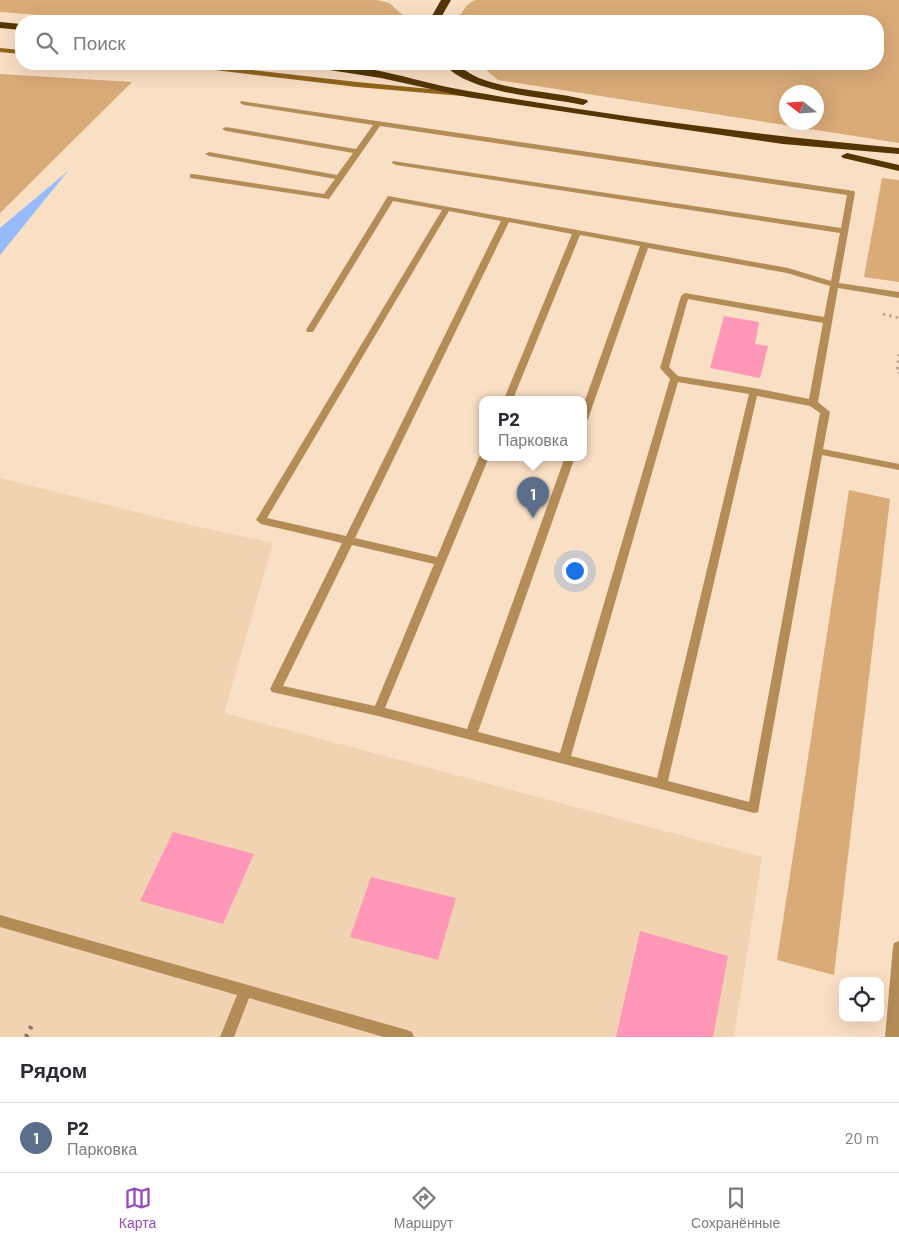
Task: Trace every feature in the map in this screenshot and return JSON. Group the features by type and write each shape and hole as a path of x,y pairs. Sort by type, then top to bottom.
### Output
{"highway":[{"path":"437,15 446,0"},
{"path":"0,25 15,26"},
{"path":"346,70 466,94 782,142 899,168"},
{"path":"454,70 476,80 511,90 573,100 646,121"},
{"path":"782,142 899,151"}],"main road":[{"path":"0,50 15,51"},
{"path":"238,70 400,90 466,94"}],"street":[{"path":"244,103 851,193 813,403"},
{"path":"193,176 326,196 378,124"},
{"path":"226,129 358,152"},
{"path":"209,154 339,178"},
{"path":"396,162 845,232"},
{"path":"310,330 391,198 788,271 835,285 899,295"},
{"path":"440,562 261,520 446,208"},
{"path":"506,219 276,689 378,711 754,808 825,412 813,403 675,378 664,368 685,296 829,321"},
{"path":"509,396 577,232"},
{"path":"587,408 645,245"},
{"path":"564,759 675,378"},
{"path":"661,784 754,391"},
{"path":"818,451 899,467"},
{"path":"378,711 482,461"},
{"path":"471,735 569,461"},
{"path":"0,921 407,1037"},
{"path":"892,1037 899,947"},
{"path":"227,1037 246,992"}],"path":[{"path":"899,354 897,372 899,373"}],"shaded area":[{"path":"0,0 377,0 389,3 403,15 39,15 0,12"},
{"path":"475,0 899,0 899,143 816,130 824,130 824,85 779,85 779,124 498,80 486,70 884,70 884,15 460,15 467,5"},
{"path":"0,74 132,82 0,213"},
{"path":"882,178 899,180 899,282 864,277"},
{"path":"0,478 172,521 273,543 224,713 762,857 734,1037 0,1037"},
{"path":"849,490 890,499 834,975 777,960"}],"water":[{"path":"68,171 0,255 0,228"}],"building":[{"path":"724,316 759,322 755,344 768,346 760,378 710,368"},
{"path":"173,832 254,854 223,924 140,901"},
{"path":"371,877 456,898 438,960 350,937"},
{"path":"640,931 728,956 713,1037 616,1037"}],"railway":[{"path":"26,1037 32,1025"}],"place":[{"name":"P2","path":"533,518"}]}
